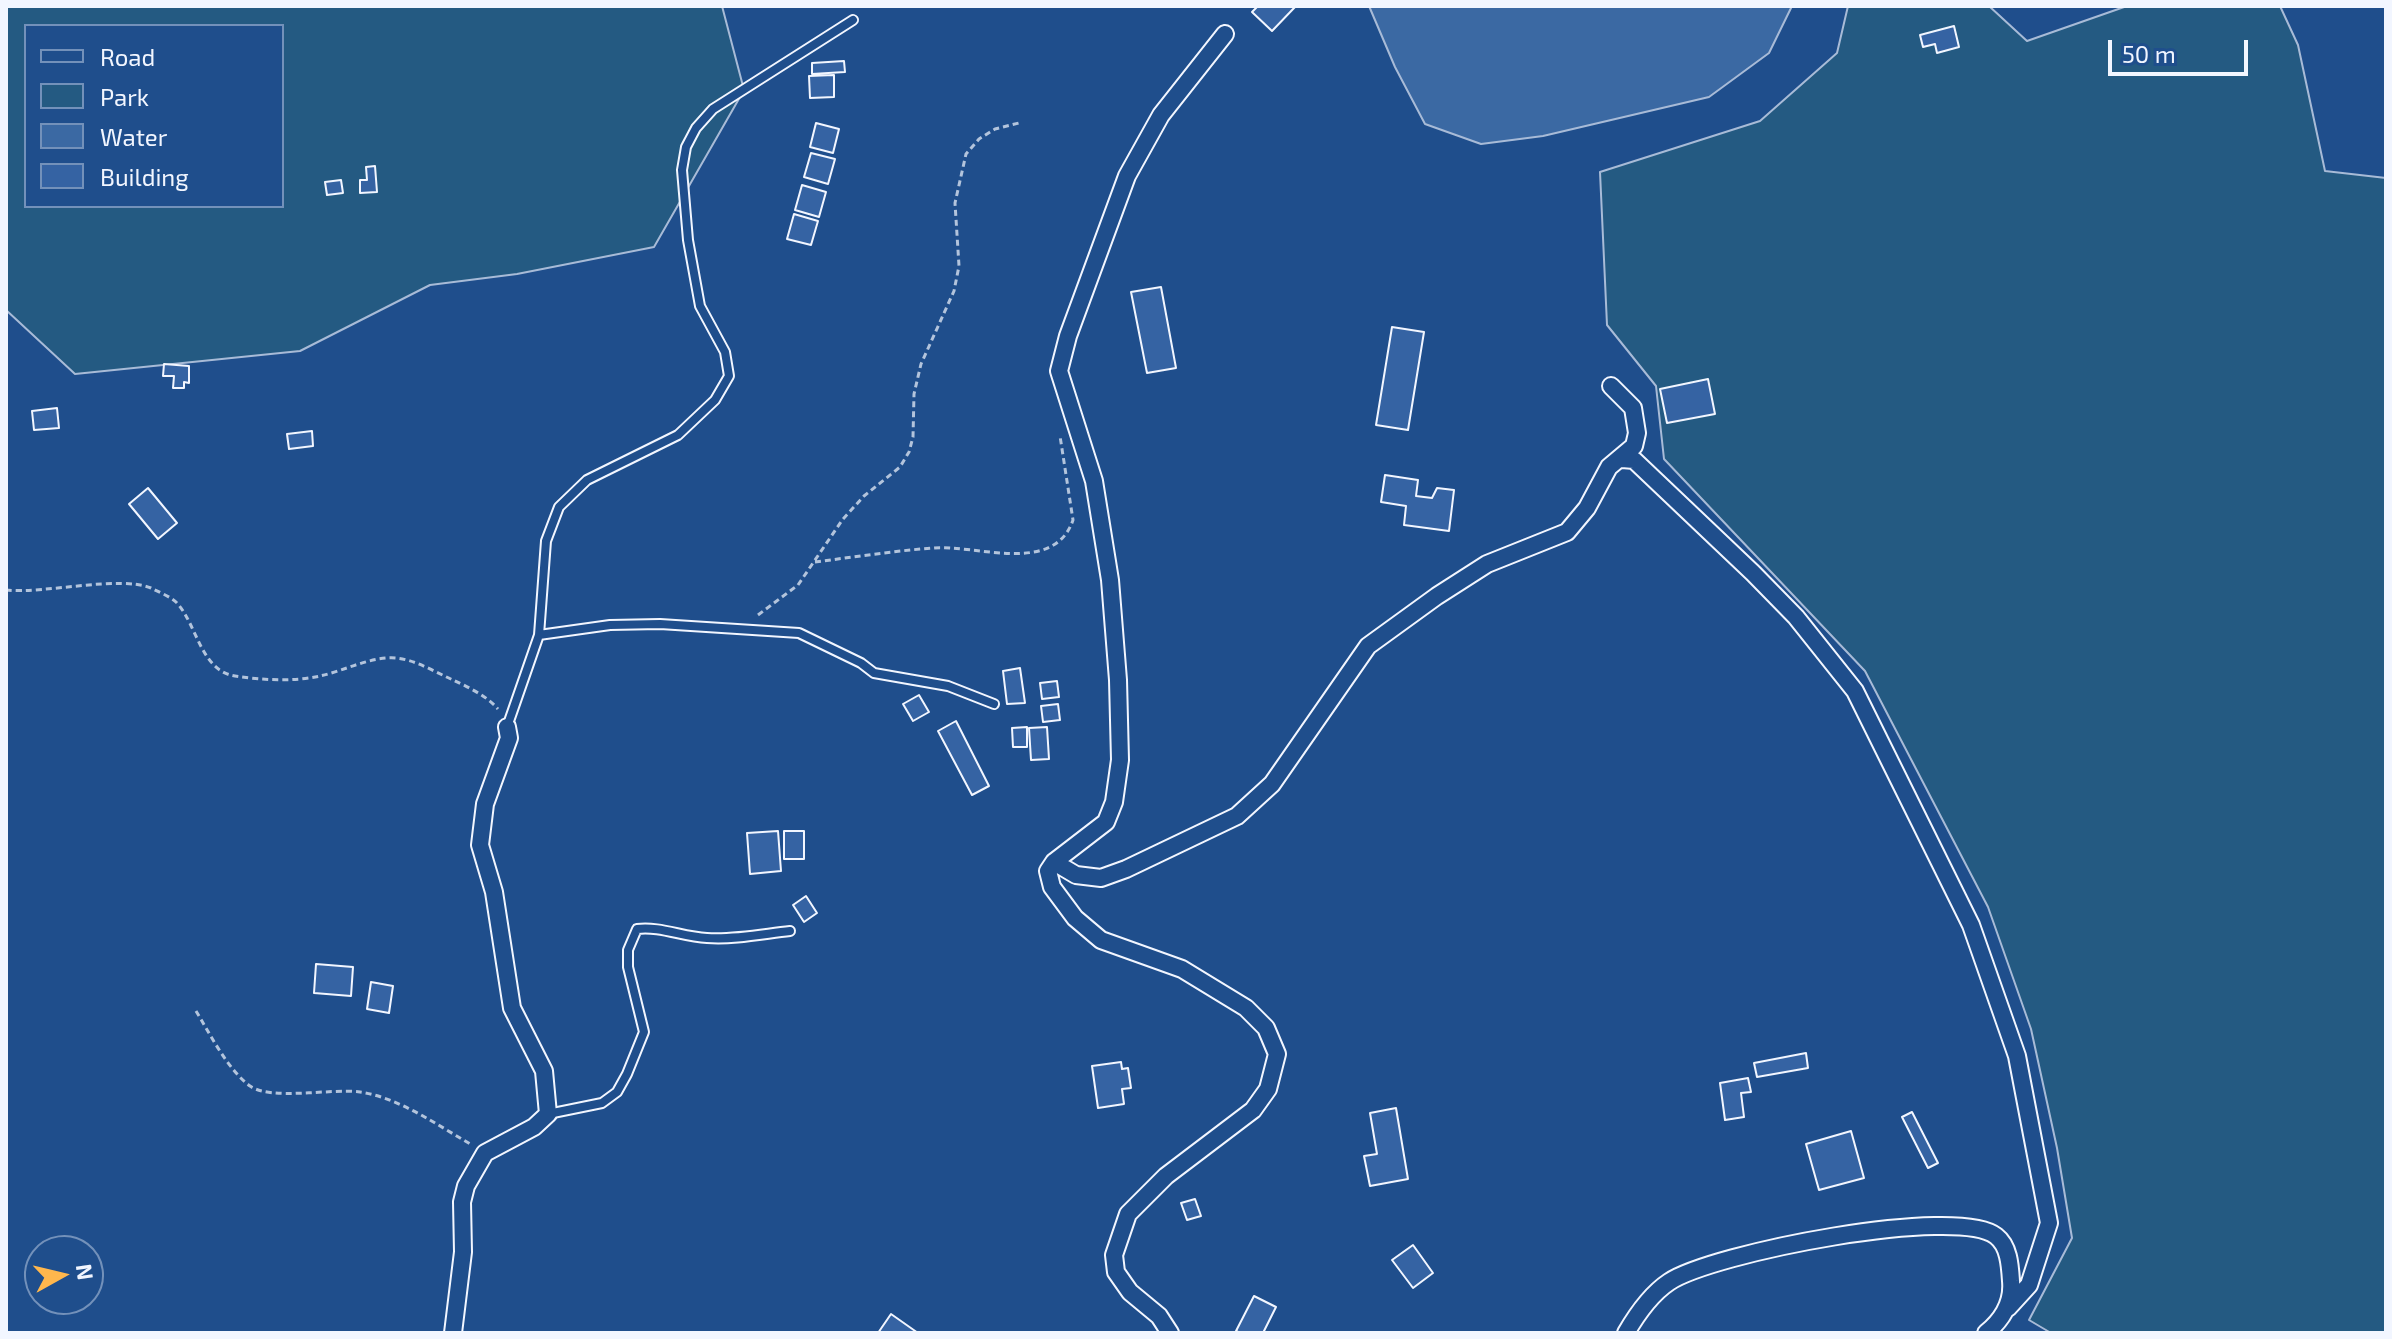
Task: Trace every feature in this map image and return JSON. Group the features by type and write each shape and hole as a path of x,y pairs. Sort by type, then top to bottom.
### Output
{"street":[{"path":"1170,1333 1159,1316 1130,1292 1116,1272 1114,1255 1128,1214 1166,1176 1253,1110 1268,1089 1277,1054 1266,1028 1246,1008 1182,969 1101,940 1075,918 1052,887 1048,871 1054,862 1106,822 1114,802 1120,760 1118,680 1099,509 1094,481 1059,371 1068,336 1127,176 1161,115 1225,34"},
{"path":"1054,862 1076,875 1101,878 1237,816 1272,784 1368,646 1487,564 1567,532 1587,508 1609,467 1634,446 1637,433 1633,408 1611,386"},
{"path":"1622,459 1634,460 1753,573 1796,617 1855,691 1971,925 2017,1056 2049,1223 2029,1285 1986,1333"},
{"path":"453,1333 463,1252 462,1202 466,1186 485,1153 534,1127 548,1114 544,1071 512,1008 494,892 480,845 485,804 509,738 507,727"},
{"path":"1626,1333 1646,1303 1670,1282 1695,1270 1780,1245 1907,1228 1974,1226 1996,1235 2007,1249 2012,1285 2008,1308"}],"lane":[{"path":"507,727 539,635 546,541 559,507 587,480 678,435 715,400 729,376 725,352 700,306 688,240 682,170 686,147 696,128 713,109 853,20"},
{"path":"539,635 610,625 660,624 799,633 861,663 874,673 948,686 994,704"},
{"path":"548,1114 602,1103 617,1092 632,1064 644,1032 628,967 628,950 637,929 648,927 718,939 790,931"}],"path":[{"path":"739,630 798,585 843,519 864,496 900,467 909,452 913,437 914,394 921,364 954,291 959,266 955,203 966,154 979,139 995,129 1019,123"},
{"path":"815,562 936,547 1011,554 1038,550 1062,541 1069,533 1073,520 1060,436"},
{"path":"6,590 25,592 127,583 148,587 175,601 187,617 207,657 219,671 233,676 299,679 378,659 397,658 416,663 469,688 494,704 507,727"},
{"path":"196,1011 226,1059 251,1087 272,1092 361,1092 399,1104 485,1153"}],"green space":[{"path":"6,6 722,6 744,90 654,247 517,274 430,285 300,351 75,374 6,310"},
{"path":"1848,6 1989,6 2027,41 2127,6 2280,6 2298,45 2325,171 2386,178 2386,1333 2051,1333 2029,1320 2072,1238 2057,1148 2031,1029 1988,907 1865,671 1664,459 1656,386 1607,325 1600,172 1760,121 1837,53"}],"water":[{"path":"1369,6 1792,6 1769,53 1709,97 1543,136 1481,144 1425,124 1395,67"}],"building":[{"path":"1258,6 1295,7 1272,31 1252,12"},
{"path":"1954,26 1959,47 1937,53 1935,44 1923,47 1920,35"},
{"path":"844,61 845,72 812,74 812,63"},
{"path":"834,75 834,97 810,98 809,76"},
{"path":"816,123 839,129 833,153 810,147"},
{"path":"811,153 835,159 828,184 804,177"},
{"path":"375,166 377,192 360,193 360,180 367,180 366,167"},
{"path":"341,180 343,193 327,195 325,182"},
{"path":"802,185 826,192 819,217 795,210"},
{"path":"794,214 818,221 811,245 787,239"},
{"path":"1161,287 1176,368 1147,373 1131,292"},
{"path":"1392,327 1424,332 1408,430 1376,425"},
{"path":"164,364 189,366 189,383 184,382 184,388 173,388 174,376 163,376"},
{"path":"1708,379 1715,414 1667,423 1660,389"},
{"path":"57,408 59,428 34,430 32,411"},
{"path":"312,431 313,446 289,449 287,434"},
{"path":"1385,475 1418,480 1416,496 1432,498 1437,488 1454,490 1449,531 1404,525 1406,506 1381,502"},
{"path":"148,488 177,523 158,539 129,504"},
{"path":"1020,668 1025,703 1007,704 1003,671"},
{"path":"1057,681 1059,697 1042,699 1040,683"},
{"path":"919,695 929,712 913,721 903,704"},
{"path":"1058,704 1060,720 1043,722 1041,706"},
{"path":"956,721 989,786 972,795 938,731"},
{"path":"1027,727 1027,747 1013,747 1012,728"},
{"path":"1047,727 1049,759 1031,760 1029,728"},
{"path":"778,831 781,871 750,874 747,833"},
{"path":"784,831 804,831 804,859 784,859"},
{"path":"806,896 817,913 804,922 793,905"},
{"path":"316,964 353,967 351,996 314,993"},
{"path":"371,982 393,986 389,1013 367,1009"},
{"path":"1806,1053 1808,1068 1757,1077 1754,1063"},
{"path":"1121,1062 1122,1069 1128,1068 1131,1088 1122,1089 1124,1104 1098,1108 1092,1066"},
{"path":"1748,1078 1751,1092 1741,1093 1744,1117 1725,1120 1720,1083"},
{"path":"1396,1108 1408,1179 1370,1186 1364,1156 1377,1154 1370,1113"},
{"path":"1912,1112 1938,1163 1928,1168 1902,1117"},
{"path":"1851,1131 1864,1178 1819,1190 1806,1144"},
{"path":"1195,1199 1201,1216 1187,1220 1181,1203"},
{"path":"1413,1245 1433,1273 1413,1288 1392,1260"},
{"path":"1254,1296 1276,1307 1263,1333 1240,1333 1236,1331"},
{"path":"891,1314 918,1333 878,1333"}]}
